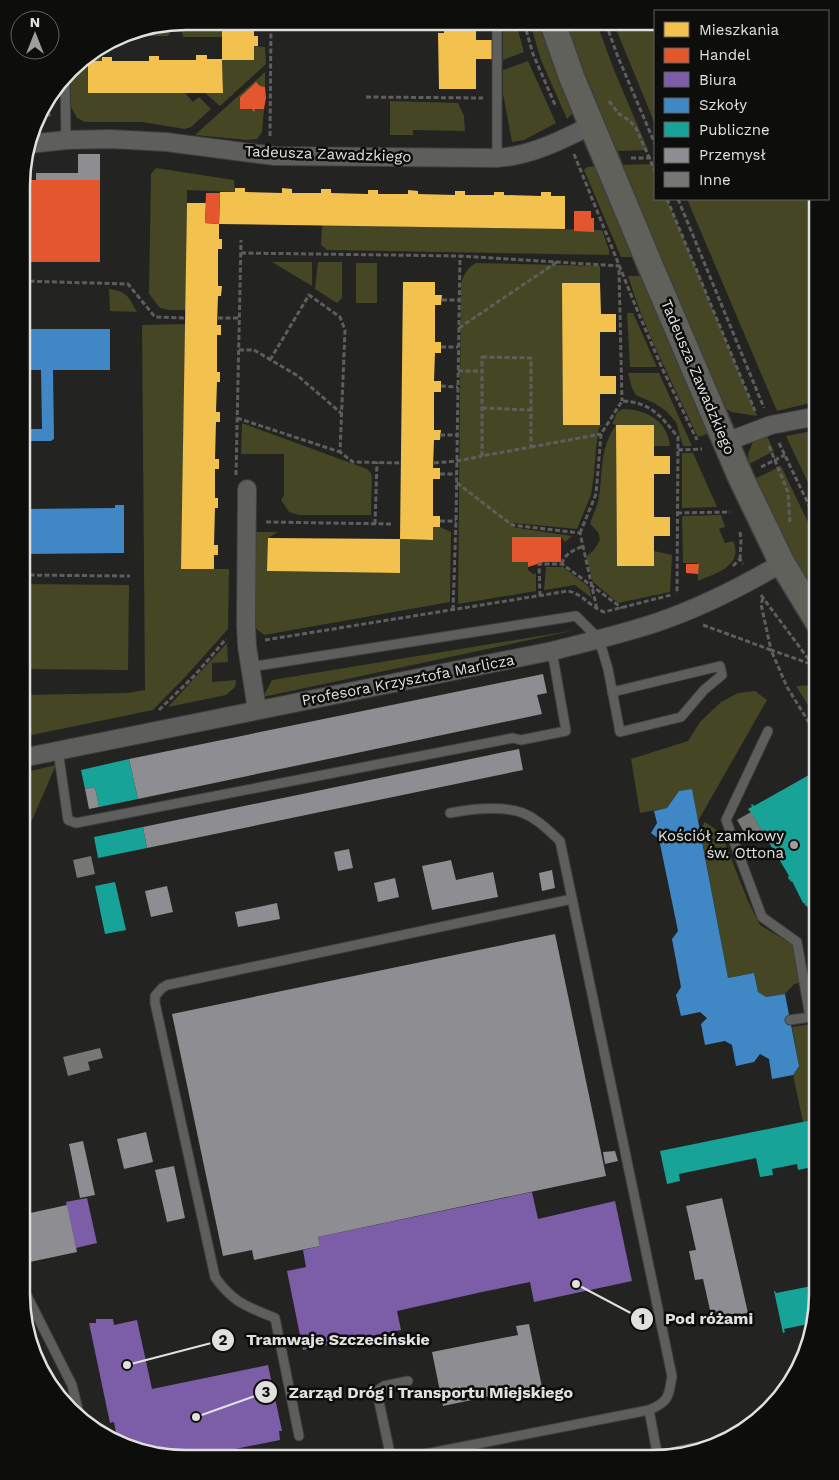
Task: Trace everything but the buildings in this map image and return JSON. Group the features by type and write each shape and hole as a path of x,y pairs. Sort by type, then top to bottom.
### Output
{"street":[{"name":"Tadeusza Zawadzkiego","path":"555,30 572,78 744,485 782,563 809,607"},
{"name":"Tadeusza Zawadzkiego","path":"36,143 66,140 110,139 166,142 270,155 497,158 523,154 570,136 592,125"},
{"path":"726,442 767,427 809,418"},
{"path":"248,489 246,626 257,710"},
{"name":"Profesora Krzysztofa Marlicza","path":"30,756 552,651 631,631 686,611 735,589 782,563"}],"lane":[{"path":"497,30 497,158"},
{"path":"65,87 66,140"},
{"path":"250,667 576,616 599,639 604,653 620,732 681,717 704,690 722,675 720,666 612,692"},
{"path":"58,750 68,820 76,823 513,738 521,740 539,737 566,731 552,651"},
{"path":"768,731 726,820 762,916 797,942 809,994"},
{"path":"446,1450 649,1410 660,1405 668,1398 672,1376 560,842 544,826 523,813 485,809 450,813"},
{"path":"300,1436 275,1318 236,1301 225,1291 215,1277 155,996 162,988 167,986 572,899"},
{"path":"790,1020 809,1017"},
{"path":"30,1303 72,1385 75,1403"},
{"path":"389,1450 378,1390 384,1386 408,1381"},
{"path":"649,1410 656,1450"}],"path":[{"path":"270,155 271,30"},
{"path":"526,30 533,54 570,136 576,161 619,266 662,368 706,457"},
{"path":"608,30 654,142"},
{"path":"606,96 618,113 630,121 636,128 654,170"},
{"path":"366,97 497,98"},
{"path":"667,200 767,427 809,507"},
{"path":"678,200 767,427 788,492 791,527"},
{"path":"241,253 460,256 640,267 650,265"},
{"path":"453,610 458,435 460,256"},
{"path":"459,328 558,262"},
{"path":"597,609 580,533 596,494 601,434 622,401 619,266"},
{"path":"30,281 128,284 156,317 185,318"},
{"path":"270,360 309,295 340,317 345,330 340,452"},
{"path":"442,300 459,300"},
{"path":"218,318 240,318"},
{"path":"441,346 458,346"},
{"path":"240,350 254,350 298,376 342,413"},
{"path":"482,456 482,358 530,358 531,447"},
{"path":"458,370 482,370"},
{"path":"441,386 458,387"},
{"path":"622,401 637,402 658,413 678,436 677,594"},
{"path":"482,408 531,410"},
{"path":"237,418 340,452 353,462 401,463"},
{"path":"434,463 457,461 601,434"},
{"path":"440,435 458,435"},
{"path":"678,450 702,449"},
{"path":"375,524 377,462"},
{"path":"440,474 457,474"},
{"path":"457,483 512,525 580,533"},
{"path":"727,504 734,518"},
{"path":"677,513 730,512"},
{"path":"440,521 456,521"},
{"path":"247,522 393,524"},
{"path":"737,524 741,540 740,559"},
{"path":"562,564 570,552 582,546"},
{"path":"540,596 539,564 562,564 622,608"},
{"path":"30,575 130,576"},
{"path":"763,598 761,604 771,650 787,687 809,722"},
{"path":"702,625 809,663"}],"green space":[{"path":"222,30 222,37 183,37 182,31"},
{"path":"503,30 518,30 524,52 503,60"},
{"path":"532,30 545,30 572,106 572,114 567,119 541,60"},
{"path":"566,30 599,30 648,150 618,151 613,148"},
{"path":"616,30 654,30 654,122"},
{"path":"171,31 168,36 142,36"},
{"path":"254,46 265,47 266,64 220,106 205,93 223,92 222,60 254,60"},
{"path":"101,55 102,61 92,62"},
{"path":"528,61 556,123 524,140 512,142 503,94 503,70"},
{"path":"88,65 88,93 185,93 193,102 199,97 211,109 191,127 185,129 142,122 85,122 77,118 71,107 71,81"},
{"path":"265,72 265,87 260,86 256,82 240,97 254,111 255,109 264,109 262,132 257,139 247,140 195,135"},
{"path":"390,101 458,103 464,116 465,131 413,130 413,135 390,135"},
{"path":"653,164 654,200 667,200 757,416 731,412 725,408 621,165"},
{"path":"598,166 636,257 621,257 584,170 587,167"},
{"path":"156,168 234,180 235,192 187,190 186,310 160,308 149,294 151,174"},
{"path":"687,200 809,200 809,403 777,411"},
{"path":"322,225 602,230 609,255 327,250 321,245"},
{"path":"272,262 312,262 312,286"},
{"path":"318,262 342,262 342,298 337,303 315,289"},
{"path":"356,263 377,263 377,303 356,303"},
{"path":"476,263 600,266 600,283 563,283 564,425 602,425 599,428 591,495 577,529 514,523 512,527 572,536 565,542 561,537 512,561 528,562 528,570 533,574 536,573 536,591 458,604 461,284 466,272"},
{"path":"628,276 643,276 710,433 698,437 651,338"},
{"path":"109,289 124,293 132,302 137,312 110,311"},
{"path":"627,313 633,313 657,367 630,367"},
{"path":"185,324 182,569 229,569 228,629 153,710 30,735 30,695 127,693 145,690 142,325"},
{"path":"628,373 659,373 692,446 683,446 676,422 666,411 636,395"},
{"path":"622,409 647,414 660,423 665,430 670,446 654,446 654,425 612,424 617,413"},
{"path":"242,423 367,469 371,473 372,478 371,515 299,515 289,512 281,500 284,495 284,454 241,454"},
{"path":"616,425 617,566 654,566 654,551 672,555 670,592 618,603 593,582 586,557 594,550 600,540 598,532 590,524 600,492 602,462 606,444"},
{"path":"809,432 809,485 786,436"},
{"path":"766,434 774,451 749,464 748,454 753,442"},
{"path":"682,453 693,453 717,507 682,508"},
{"path":"781,466 809,524 809,585 771,519 754,479"},
{"path":"721,515 725,527 719,529 725,543 733,541 735,557 732,563 720,571 698,581 697,563 683,563 682,516"},
{"path":"433,527 440,527 451,532 450,602 264,635 254,627 252,532 278,532 268,538 268,571 400,573 400,539 432,540"},
{"path":"546,567 563,567 589,587 592,598 575,585 544,590"},
{"path":"30,584 129,585 128,670 30,669"},
{"path":"576,630 263,697 272,680"},
{"path":"227,643 228,662 212,663 212,682 236,680 235,687 226,695 168,707"},
{"path":"809,685 809,707 796,686"},
{"path":"755,691 767,700 698,821 692,789 679,791 667,808 640,813 631,759 688,741 700,722 721,702 738,693"},
{"path":"56,765 30,825 30,771"},
{"path":"705,822 721,833 748,901 760,925 795,946 800,983 794,984 785,994 766,997 758,992 754,973 728,978 700,829"},
{"path":"809,1024 809,1121 803,1122 793,1075 799,1066 792,1027"}],"tram line":[{"path":"663,1450 708,1440"}],"place":[{"name":"Kościół zamkowy św. Ottona","path":"794,845"},
{"name":"Pod różami","path":"576,1284"},
{"name":"Tramwaje Szczecińskie","path":"127,1365"},
{"name":"Zarząd Dróg i Transportu Miejskiego","path":"196,1417"}]}
